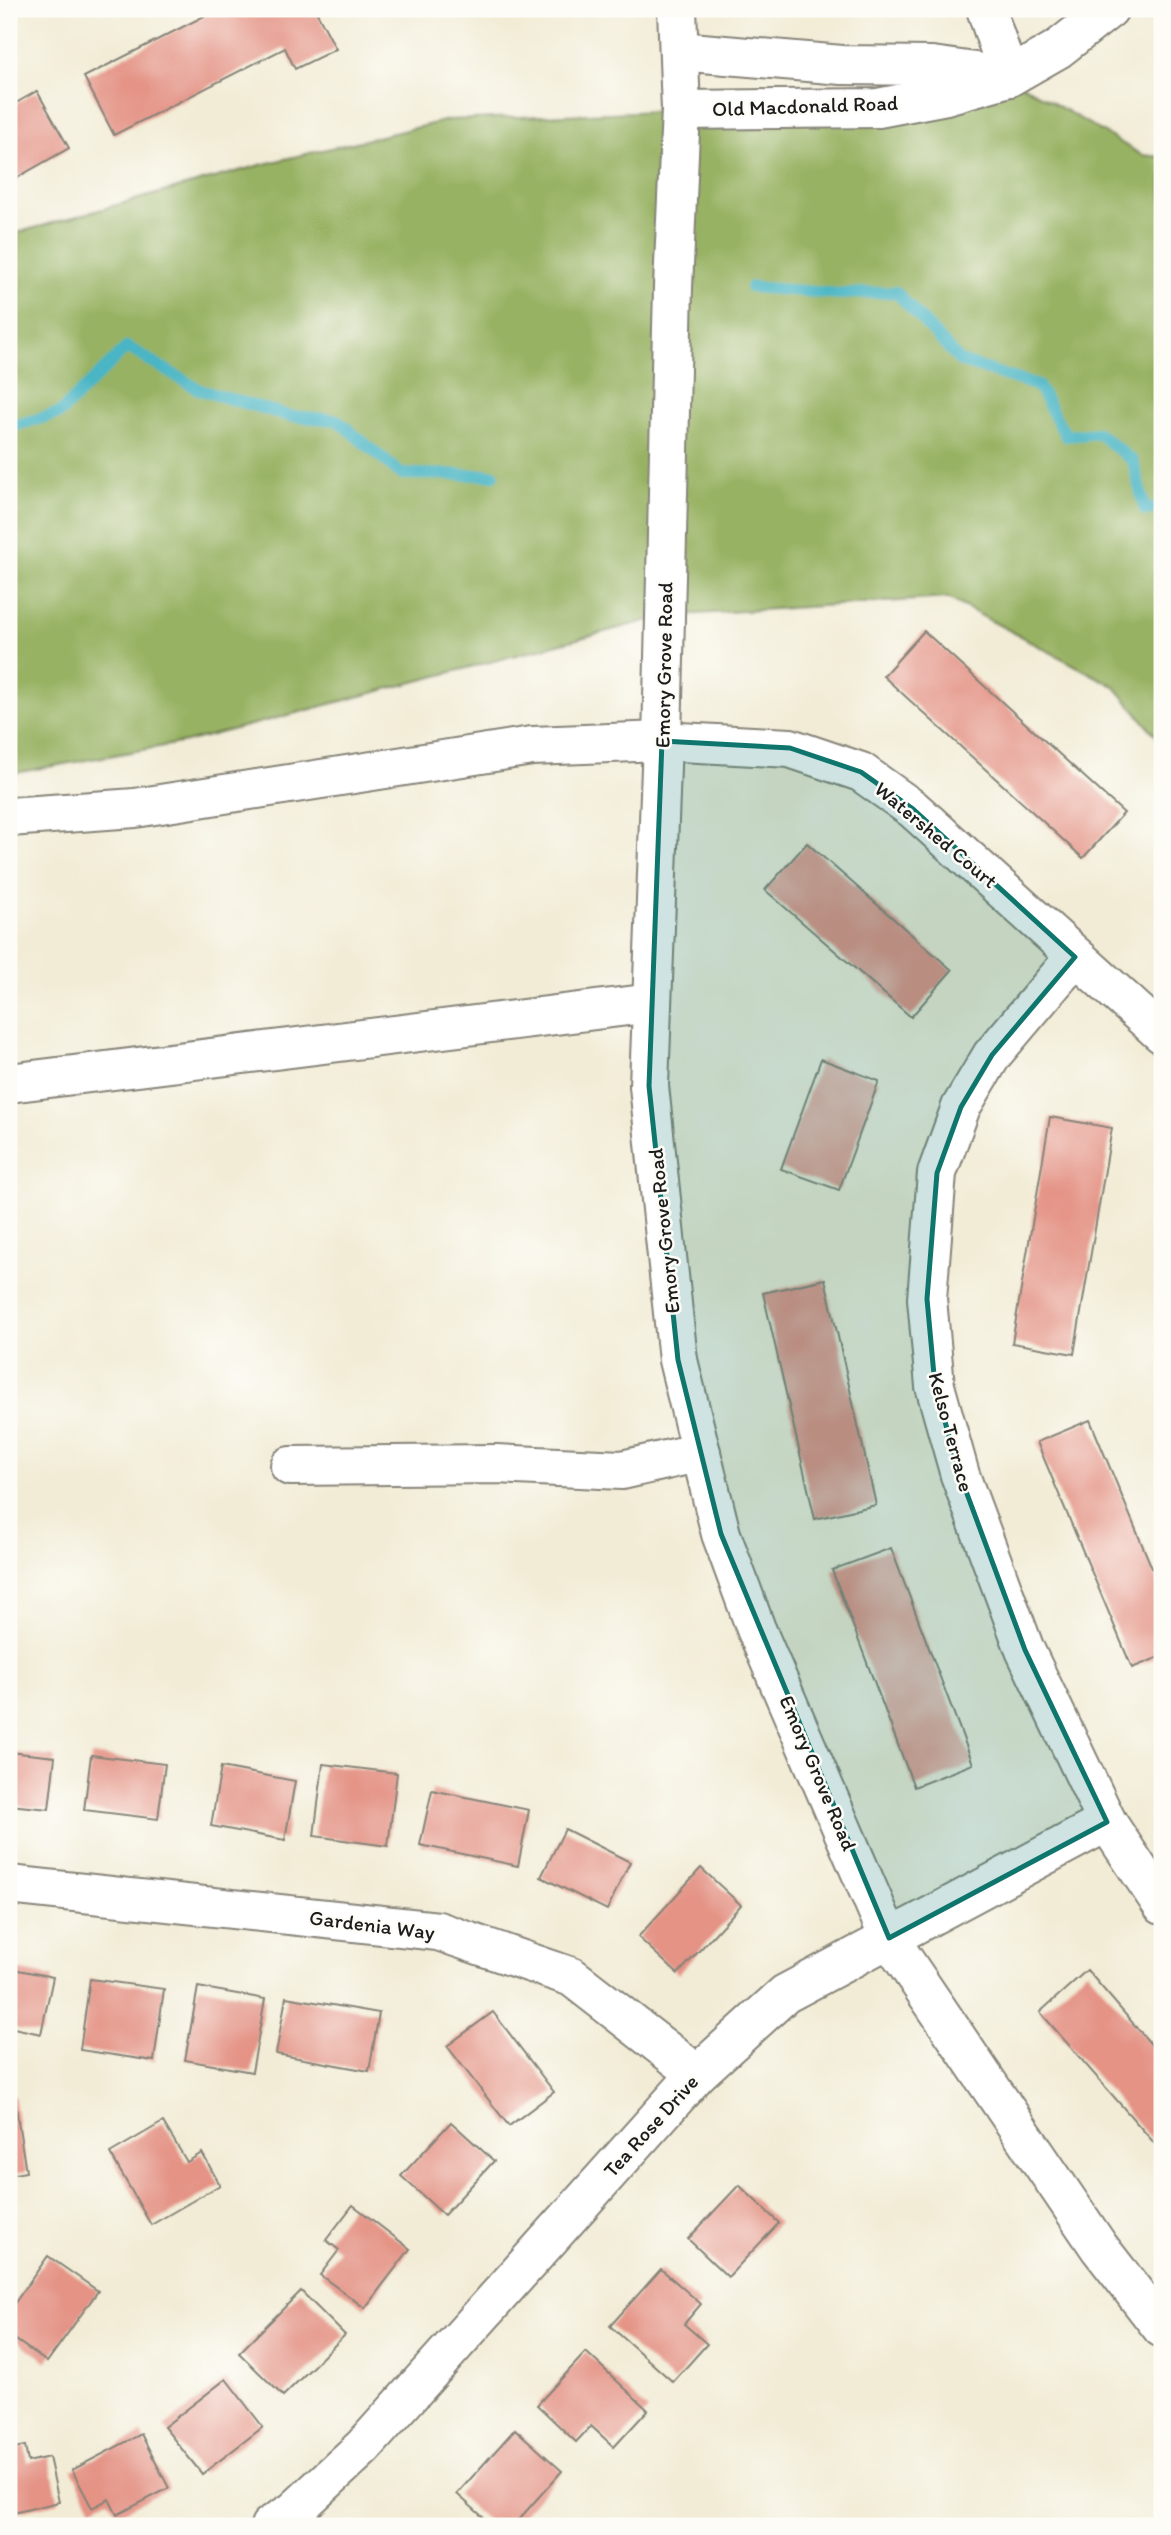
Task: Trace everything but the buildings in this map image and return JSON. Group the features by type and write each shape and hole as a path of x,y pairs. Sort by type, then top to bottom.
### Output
{"street":[{"name":"Emory Grove Road","path":"677,9 681,110 673,287 662,741 649,1086 678,1360 721,1534 756,1629 889,1937 1098,2247 1162,2328"},
{"path":"986,9 1009,77"},
{"name":"Old Macdonald Road","path":"681,110 878,108 946,95 1009,77 1058,49 1109,9"},
{"name":"Old Macdonald Road","path":"679,51 842,65 932,66 1009,77"},
{"name":"Watershed Court","path":"9,817 135,808 532,746 662,741 790,748 861,772 913,809 1162,1034"},
{"name":"Kelso Terrace","path":"1075,957 992,1055 961,1107 937,1173 928,1299 935,1386 960,1475 1026,1650 1107,1822 1162,1905"},
{"path":"9,1083 652,1003"},
{"path":"290,1466 496,1464 622,1470 701,1452"},
{"name":"Tea Rose Drive","path":"270,2526 294,2511 363,2446 697,2074 785,1994 1107,1822"},
{"name":"Gardenia Way","path":"9,1885 438,1931 572,1977 697,2074"}],"highlighted area":[{"path":"662,741 790,748 861,772 913,809 1075,957 992,1055 961,1107 937,1173 927,1299 935,1386 960,1475 1025,1650 1107,1822 889,1938 721,1534 678,1360 649,1086"}],"green space":[{"path":"1009,77 1142,155 1162,157 1162,743 1114,686 948,598 665,616 186,742 9,774 9,235 264,164 448,120 681,110"}],"waterway":[{"path":"751,287 840,294 896,292 960,361 1038,386 1066,436 1098,433 1133,461 1145,510 1162,508"},
{"path":"9,427 60,413 127,347 200,390 289,416 337,420 401,474 494,475"}]}
